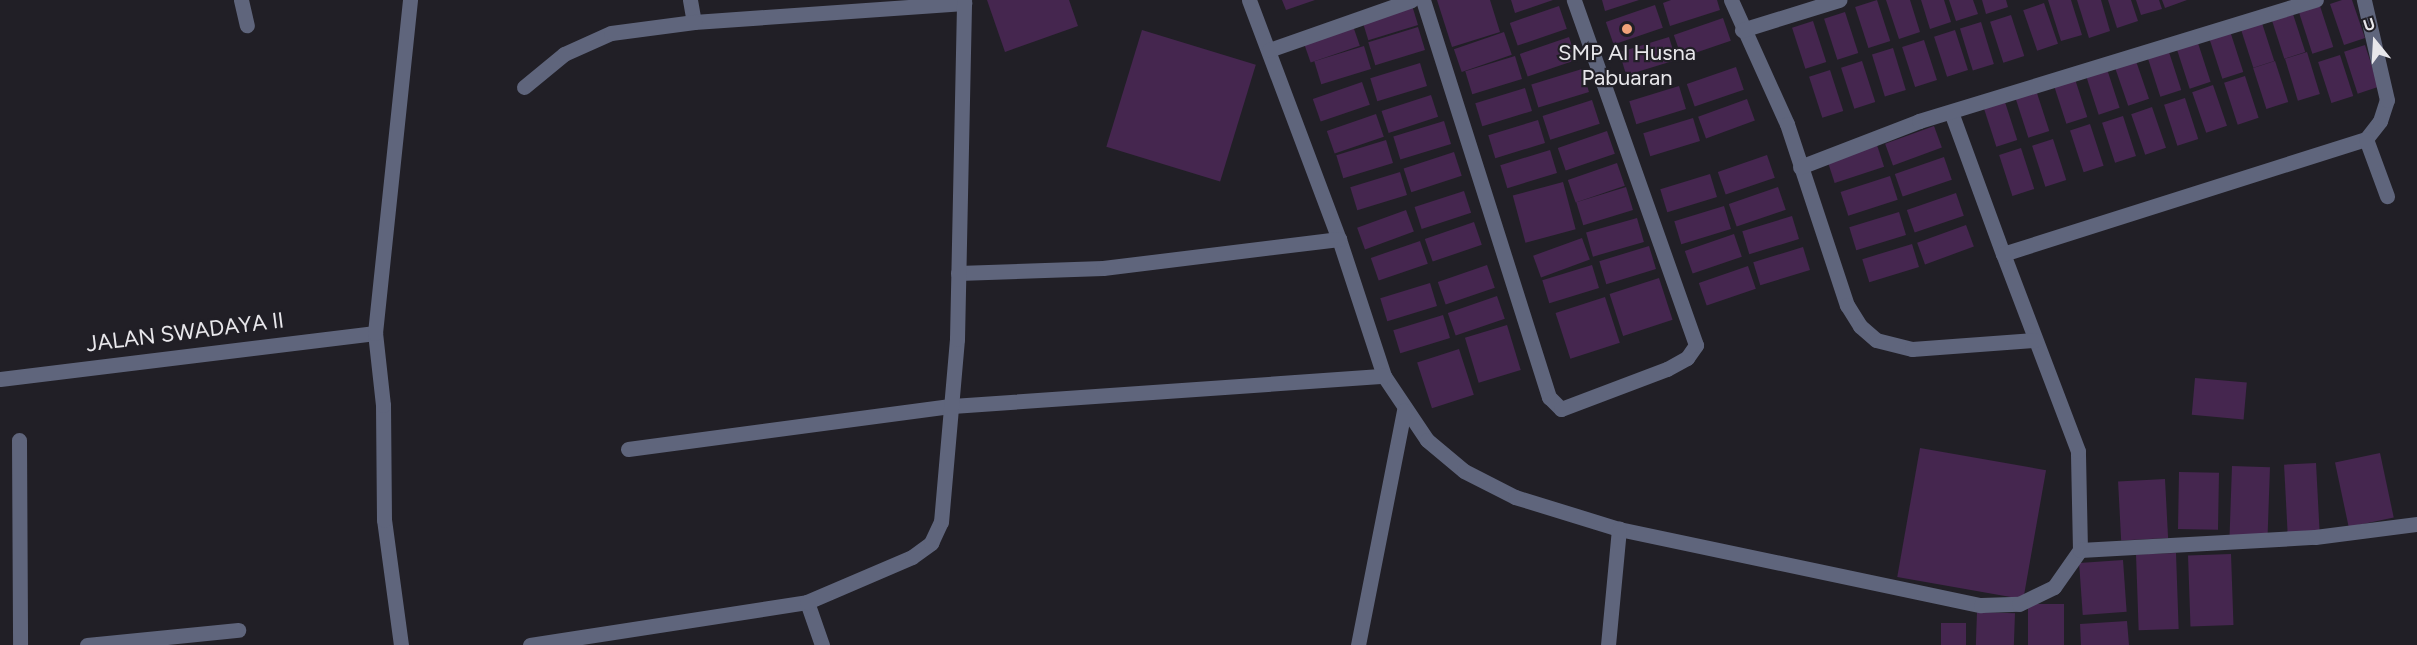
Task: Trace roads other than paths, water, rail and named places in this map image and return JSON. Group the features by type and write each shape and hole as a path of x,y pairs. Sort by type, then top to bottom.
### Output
{"street":[{"path":"241,0 247,25"},
{"path":"401,645 384,520 383,405 375,333 410,0"},
{"path":"690,0 694,22"},
{"path":"1250,0 1339,239 1384,376 1404,410 1427,440 1464,471 1515,497 1619,529 1981,605 2019,604 2054,587 2080,550 2078,451 1951,112"},
{"path":"1269,50 1412,0"},
{"path":"1423,0 1549,397 1561,409 1667,369 1687,358 1696,345 1574,0"},
{"path":"1731,0 1742,30 1787,124 1847,305 1860,326 1876,339 1912,349 2035,340"},
{"path":"1742,30 1839,0"},
{"path":"1800,167 1951,112 2316,0"},
{"path":"2003,254 2366,139 2380,121 2386,100 2364,0"},
{"path":"525,87 564,54 611,33 694,22 965,1 952,406 941,522 931,543 912,557 807,603 554,644 530,645"},
{"path":"2366,139 2387,196"},
{"path":"958,273 1103,268 1339,239"},
{"name":"JALAN SWADAYA II","path":"0,379 375,333"},
{"path":"628,449 952,406 1384,376"},
{"path":"1358,645 1404,410"},
{"path":"19,440 20,645"},
{"path":"2080,550 2315,537 2417,524"},
{"path":"1612,642 1619,529"},
{"path":"807,603 822,645"},
{"path":"87,645 238,630"}],"place":[{"name":"SMP Al Husna Pabuaran","path":"1627,29"}]}
